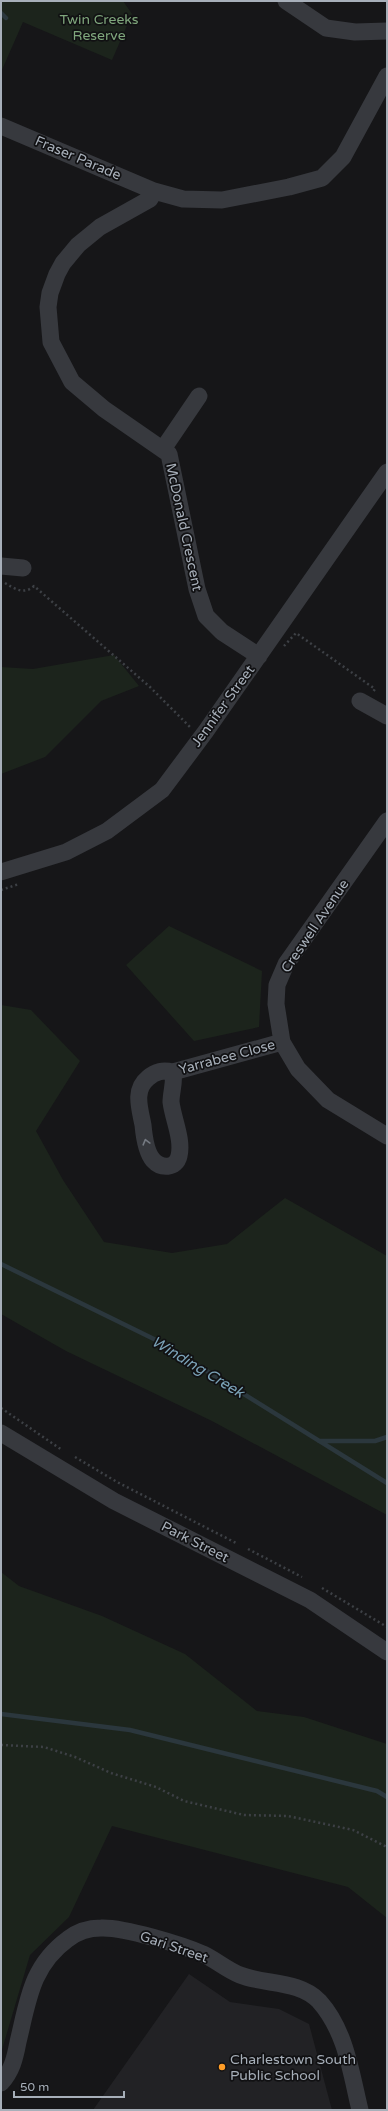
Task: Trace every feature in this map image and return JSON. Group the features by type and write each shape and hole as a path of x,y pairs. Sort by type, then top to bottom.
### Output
{"street":[{"path":"286,1 326,28 355,32 387,32"},
{"path":"154,191 194,200 222,200 322,178 343,157 387,76"},
{"name":"Fraser Parade","path":"1,126 154,191"},
{"name":"McDonald Crescent","path":"154,191 150,199 105,223 88,234 62,264 50,293 48,307 51,342 72,382 104,409 169,454 197,589 206,616 222,632 259,656"},
{"path":"163,449 199,396"},
{"name":"Jennifer Street","path":"1,872 66,852 107,830 162,790 259,656 387,472"},
{"path":"1,566 23,568"},
{"path":"360,701 387,716"},
{"name":"Creswell Avenue","path":"387,821 286,964 277,985 276,1004 282,1042 298,1069 328,1100 387,1136"},
{"name":"Yarrabee Close","path":"173,1072 174,1079 172,1102 179,1154 176,1163 170,1167 163,1167 152,1160 144,1136 138,1091 141,1084 154,1073 162,1070 173,1072 282,1042"},
{"name":"Park Street","path":"1,1433 114,1500 310,1600 387,1652"},
{"name":"Gari Street","path":"1,2083 11,2069 30,1990 43,1964 54,1951 73,1936 91,1929 111,1928 184,1947 205,1955 240,1975 291,1986 313,1996 332,2017 343,2042 360,2110"}],"path":[{"path":"1,581 18,591 25,591 34,586 150,687 192,729 189,733"},
{"path":"296,633 375,689"},
{"path":"1,1408 68,1453"},
{"path":"74,1457 117,1482 307,1580"},
{"path":"320,1587 387,1627"},
{"path":"1,1745 44,1747 75,1757 111,1773 156,1787 184,1801 244,1815 288,1816 353,1830 387,1847"}],"shaded area":[{"name":"Charlestown South Public School","path":"189,1974 230,2002 279,2009 309,2024 332,2110 93,2110"}],"green space":[{"name":"Twin Creeks Reserve","path":"1,1 123,1 132,14 112,60 23,22 1,72"},
{"path":"114,655 139,686 101,701 45,757 1,774 1,667 33,669"},
{"path":"169,926 262,971 259,1027 194,1041 126,965"},
{"path":"1,1005 31,1010 80,1061 36,1131 63,1180 104,1242 172,1253 227,1244 285,1198 387,1256 387,1515 212,1421 66,1351 1,1314"},
{"path":"1,1572 19,1586 102,1616 185,1654 257,1711 304,1717 387,1744 387,1918 348,1887 112,1826 69,1917 30,1955 1,2053"}],"waterway":[{"path":"1,13 6,18"},
{"name":"Winding Creek","path":"1,1264 160,1342 387,1483"},
{"path":"319,1441 375,1441 387,1437"},
{"path":"1,1714 130,1730 377,1791 387,1797"}],"place":[{"name":"Charlestown South Public School","path":"222,2067"}]}
